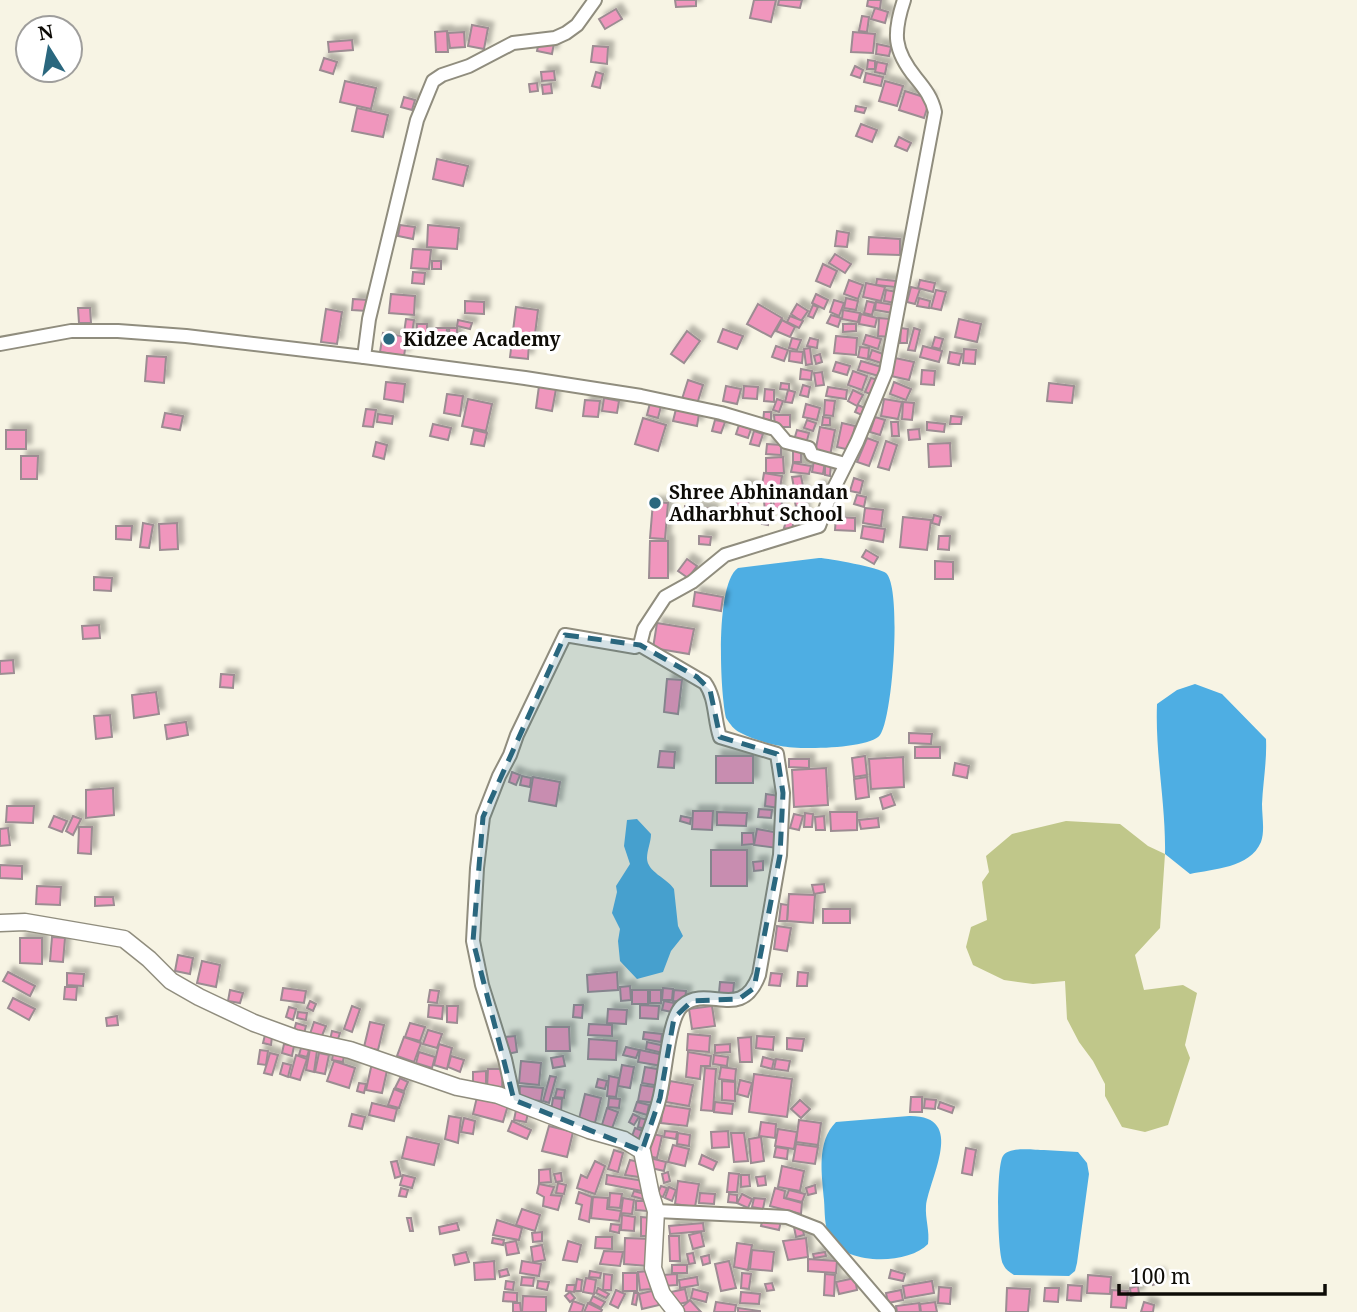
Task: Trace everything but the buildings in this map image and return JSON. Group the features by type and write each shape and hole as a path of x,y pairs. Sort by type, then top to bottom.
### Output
{"street":[{"path":"364,357 369,319 417,120 433,81 513,43 555,38 566,33 577,25 596,0"},
{"path":"640,645 644,629 665,597 692,582 725,555 819,526 886,372 935,112 933,102 906,66 897,48 897,21 904,0"},
{"path":"0,344 71,331 186,336 364,357 641,396 722,413 775,429 786,442 809,448 812,455 845,464"},
{"path":"514,1100 505,1059 482,985 474,941 477,868 483,817 517,735 565,635 635,647 640,645 705,683 710,691 720,737 777,754 783,793 780,855 759,975 754,988 747,996 739,999 692,1001 682,1006 674,1018 660,1098 642,1151 656,1211 653,1268 662,1294 676,1312"},
{"path":"0,923 25,922 124,939 171,981 199,998 254,1023 295,1038 350,1051 457,1087 498,1094 589,1130 624,1140 642,1151"},
{"path":"656,1211 787,1217 818,1229 889,1312"}],"highlighted area":[{"path":"565,635 640,645 697,677 710,690 720,737 777,754 783,793 780,855 754,988 739,999 692,1001 674,1018 660,1098 642,1151 514,1100 473,941 483,817"}],"green space":[{"path":"1066,821 1120,824 1148,846 1165,854 1160,928 1135,955 1144,990 1183,985 1197,993 1185,1045 1190,1058 1168,1125 1145,1132 1122,1127 1105,1096 1105,1084 1067,1019 1065,981 1033,984 1004,980 973,965 966,947 971,927 987,920 982,882 989,872 986,856 1012,834"}],"water":[{"path":"819,558 882,571 891,583 894,602 894,652 885,723 880,735 874,740 849,746 802,748 761,741 739,732 726,718 721,639 726,594 731,578 738,568"},
{"path":"1195,684 1222,694 1266,739 1266,747 1263,833 1256,851 1230,866 1190,874 1165,854 1157,704 1177,690"},
{"path":"637,819 651,834 647,855 650,867 674,889 678,926 683,936 671,951 663,972 637,979 620,961 620,929 612,913 616,886 630,864 624,846 627,820"},
{"path":"909,1116 927,1118 937,1125 941,1136 938,1164 926,1206 928,1244 919,1251 892,1259 862,1257 849,1253 838,1246 827,1229 822,1170 825,1139 836,1122"},
{"path":"1022,1149 1078,1152 1087,1163 1089,1174 1075,1271 1069,1276 1014,1275 1003,1264 999,1243 999,1175 1003,1156"}],"place":[{"name":"Kidzee Academy","path":"389,339"},
{"name":"Shree Abhinandan Adharbhut School","path":"655,503"}]}
